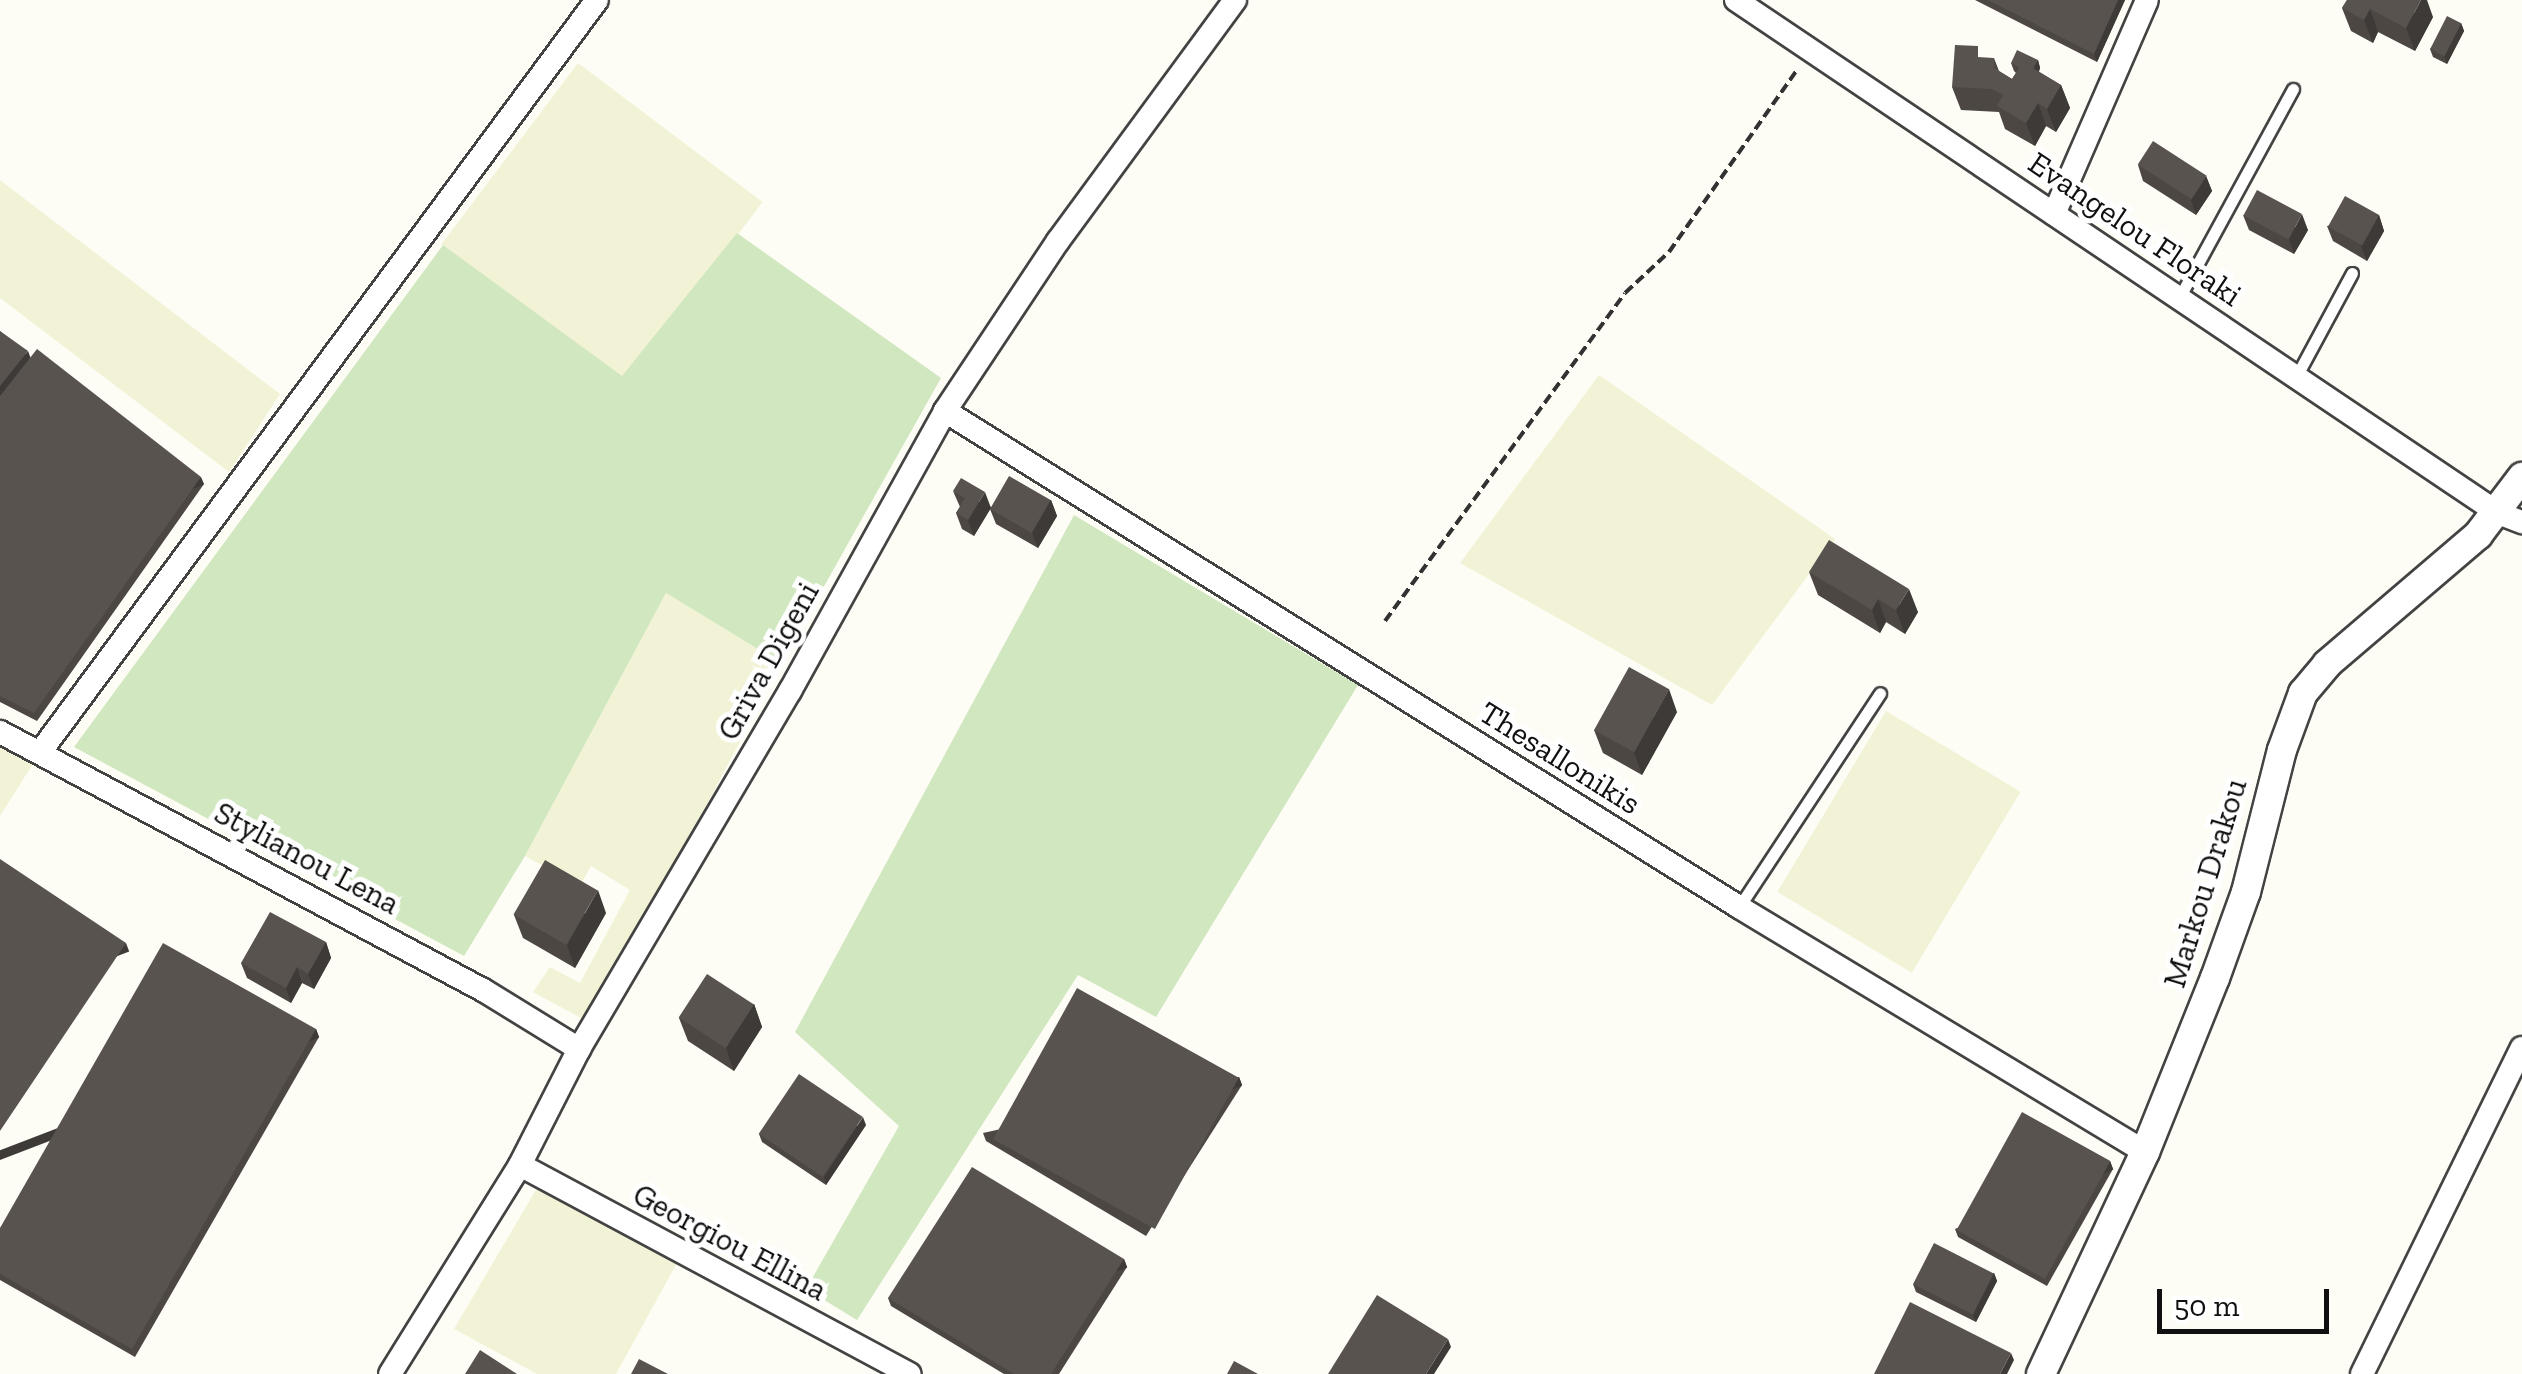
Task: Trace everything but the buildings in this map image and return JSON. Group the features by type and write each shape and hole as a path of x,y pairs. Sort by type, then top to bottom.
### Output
{"street":[{"path":"41,752 596,0"},
{"name":"Evangelou Floraki","path":"1736,0 2510,517"},
{"path":"2054,214 2147,0"},
{"name":"Griva Digeni","path":"390,1374 520,1165 579,1049 790,691 945,412 1058,242 1226,3"},
{"name":"Thesallonikis","path":"945,412 1739,908 2145,1152"},
{"name":"Markou Drakou","path":"2040,1374 2145,1152 2246,892 2282,750 2303,693 2327,664 2466,546 2510,517 2522,477"},
{"name":"Stylianou Lena","path":"0,732 483,990 579,1049"},
{"path":"2362,1374 2522,1048"},
{"name":"Georgiou Ellina","path":"520,1165 909,1374"}],"lane":[{"path":"2180,298 2293,89"},
{"path":"2296,377 2352,273"},
{"path":"1739,908 1880,693"}],"path":[{"path":"1385,621 1626,293 1669,252 1811,50"}],"green space":[{"path":"578,63 762,202 626,383 441,244"},
{"path":"0,180 280,394 229,472 0,298"},
{"path":"737,233 941,378 781,663 666,593 525,856 464,956 74,747 443,245 622,376"},
{"path":"1599,375 1835,539 1712,705 1460,563"},
{"path":"1074,515 1358,685 1156,1017 1078,975 857,1320 806,1289 899,1126 795,1032"},
{"path":"666,593 781,663 592,1024 533,992 550,967 580,983 630,890 591,866 580,886 525,856"},
{"path":"1886,711 2021,792 1912,973 1777,892"},
{"path":"0,743 36,759 0,816"},
{"path":"537,1188 677,1263 616,1374 537,1374 454,1329"}]}
